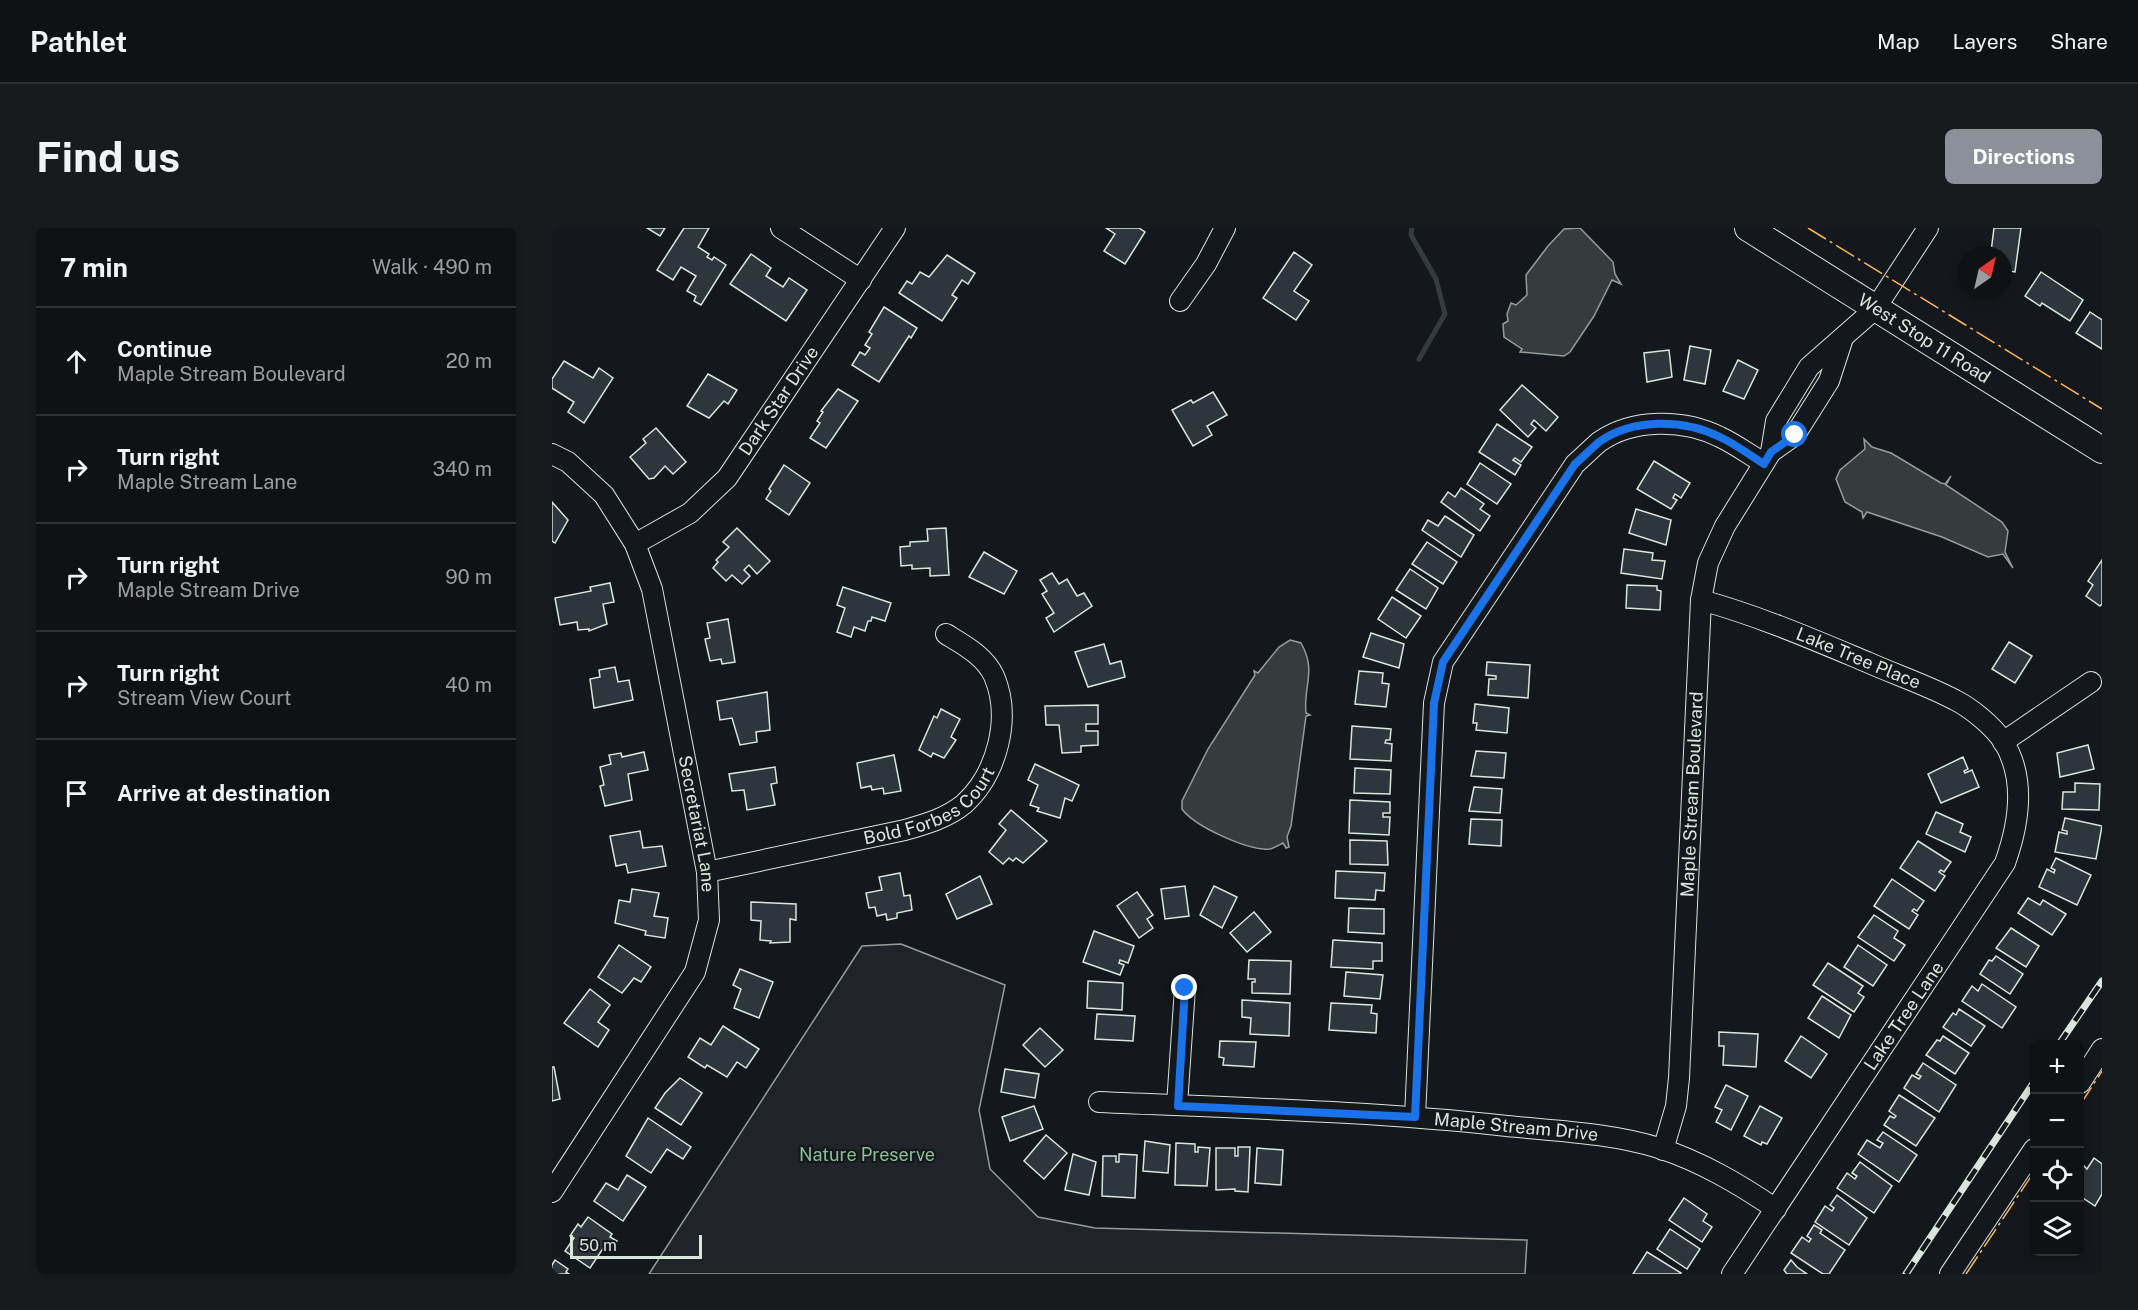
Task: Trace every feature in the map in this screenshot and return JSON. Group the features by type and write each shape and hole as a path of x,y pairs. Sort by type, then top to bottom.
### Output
{"main road":[{"name":"West Stop 11 Road","path":"1748,228 2102,450"}],"street":[{"path":"781,228 861,280"},
{"name":"Dark Star Drive","path":"635,544 690,513 727,478 895,228"},
{"path":"1180,301 1206,264 1224,228"},
{"name":"Maple Stream Boulevard","path":"1663,1150 1676,1106 1679,1078 1701,600 1708,563 1725,526 1767,458 1776,421 1809,367 1875,309 1928,228"},
{"path":"1415,1117 1434,703 1443,662 1575,464 1600,441 1628,429 1659,424 1690,426 1767,458"},
{"name":"Secretariat Lane","path":"552,454 568,462 604,495 635,544 652,589 707,872 709,920 695,972 555,1182"},
{"name":"Lake Tree Place","path":"1701,600 1753,614 1957,700 1993,729 2003,742"},
{"name":"Bold Forbes Court","path":"707,872 905,830 936,821 964,804 985,778 998,747 1002,706 993,675 974,650 946,634"},
{"path":"2003,742 2091,682"},
{"name":"Lake Tree Lane","path":"1732,1274 2005,864 2016,833 2019,805 2016,772 2003,742"},
{"path":"1178,1106 1185,988"},
{"path":"2084,1076 2102,1049"},
{"name":"Maple Stream Drive","path":"1099,1102 1415,1117 1590,1135 1663,1150 1715,1171 1776,1209"},
{"path":"1950,1274 2030,1155"}],"green space":[{"name":"Nature Preserve","path":"901,944 1005,985 979,1110 990,1169 1038,1217 1095,1228 1527,1240 1525,1274 649,1274 862,946"}],"shaded area":[{"path":"1580,228 1613,262 1615,274 1621,284 1612,280 1594,316 1570,352 1564,356 1520,352 1522,349 1504,337 1503,324 1508,321 1507,314 1511,303 1516,305 1527,295 1526,275 1548,246 1564,229"},
{"path":"1864,439 1872,447 1891,453 1941,483 1945,484 1951,476 1946,485 2002,522 2008,531 2005,552 2013,568 2003,554 1988,557 1942,537 1867,512 1863,518 1862,512 1845,502 1836,479 1840,470 1865,449"},
{"path":"1290,640 1301,643 1306,653 1309,670 1306,713 1310,715 1306,716 1291,826 1287,837 1289,847 1286,848 1283,843 1270,849 1260,849 1236,842 1209,830 1188,816 1182,809 1182,801 1208,749 1255,675 1254,671 1258,673 1279,647"}],"building":[{"path":"647,228 665,228 660,236"},
{"path":"684,228 709,228 698,247 709,254 707,257 712,260 714,257 726,265 701,305 694,301 696,296 687,291 696,276 681,267 673,280 657,270"},
{"path":"1106,228 1139,228 1145,232 1125,264 1104,251 1115,234"},
{"path":"1994,228 2021,228 2015,272 2012,272 2012,246 1992,246"},
{"path":"1294,252 1312,265 1294,291 1309,301 1296,320 1263,298"},
{"path":"751,254 771,268 766,276 783,287 789,278 807,290 786,321 730,284"},
{"path":"947,255 975,273 968,284 962,280 952,295 957,298 942,321 899,293 907,281 912,284 920,272 929,277"},
{"path":"2041,272 2083,300 2070,321 2042,303 2040,306 2025,296"},
{"path":"884,307 917,328 911,338 909,336 879,382 852,365 860,352 865,355 870,348 865,345 872,334 869,332"},
{"path":"2090,312 2102,320 2102,349 2076,333"},
{"path":"1690,346 1711,350 1705,384 1684,380"},
{"path":"1669,350 1672,377 1647,382 1644,353"},
{"path":"1738,360 1758,370 1744,399 1723,391"},
{"path":"564,361 593,378 599,368 613,378 584,423 568,412 574,402 552,388 552,379"},
{"path":"708,374 737,390 728,404 724,401 709,418 687,406"},
{"path":"1522,385 1558,417 1546,431 1534,420 1531,424 1536,428 1528,437 1500,410"},
{"path":"838,389 858,401 826,448 810,438 820,423 817,421 823,412 821,411"},
{"path":"1213,392 1227,415 1207,426 1212,435 1193,446 1172,410 1191,400 1193,403"},
{"path":"1497,424 1532,447 1521,462 1515,458 1513,460 1521,465 1515,475 1479,452"},
{"path":"656,428 686,462 673,474 665,466 654,478 649,479 630,457 646,443 643,439"},
{"path":"1654,461 1690,483 1681,498 1675,494 1673,498 1677,500 1671,509 1637,489"},
{"path":"1480,463 1511,484 1497,504 1467,484"},
{"path":"784,465 810,483 789,515 766,499 771,491 769,489"},
{"path":"1461,488 1484,504 1480,509 1490,516 1480,531 1441,502 1448,492 1455,497"},
{"path":"552,502 568,520 555,543 552,541"},
{"path":"1636,509 1671,520 1666,545 1629,533"},
{"path":"1445,516 1474,535 1461,557 1422,530 1428,520 1438,526"},
{"path":"737,528 770,561 757,574 749,565 744,570 750,576 742,584 732,575 726,581 713,568 718,562 716,560 729,547 723,542"},
{"path":"946,528 949,575 930,576 930,568 912,569 912,565 901,566 900,547 910,546 910,542 928,541 927,529"},
{"path":"1427,542 1457,562 1443,584 1412,564"},
{"path":"1624,549 1653,553 1652,560 1665,561 1662,579 1621,573"},
{"path":"984,552 1017,571 1004,594 969,577"},
{"path":"2102,560 2102,604 2100,606 2086,596 2093,585 2088,581"},
{"path":"1410,569 1438,588 1426,609 1396,590"},
{"path":"1052,573 1059,584 1067,579 1077,596 1084,593 1092,606 1054,632 1046,618 1054,613 1042,594 1047,591 1040,580"},
{"path":"610,583 614,602 603,604 607,624 589,631 589,629 578,630 577,622 560,625 555,598 591,591 590,587"},
{"path":"1627,585 1657,586 1657,590 1661,591 1660,610 1626,608"},
{"path":"843,587 891,603 885,621 872,617 865,631 854,627 851,637 837,632 845,608 837,605"},
{"path":"1392,597 1421,616 1406,638 1378,619"},
{"path":"728,619 735,662 722,664 721,659 710,661 705,639 710,638 707,623"},
{"path":"1371,633 1404,644 1399,668 1363,657"},
{"path":"2009,642 2032,656 2015,683 1992,669"},
{"path":"1104,644 1110,664 1121,661 1125,677 1088,687 1075,652"},
{"path":"1487,662 1530,665 1528,698 1488,695 1489,679 1496,679 1496,676 1486,675"},
{"path":"615,667 618,682 629,680 633,700 594,708 590,679 600,677 599,670"},
{"path":"1359,671 1383,673 1382,683 1389,684 1386,707 1355,704"},
{"path":"767,692 770,730 756,732 757,742 740,745 732,718 720,720 717,701"},
{"path":"1475,704 1509,708 1507,733 1476,730 1477,723 1473,723"},
{"path":"1098,705 1098,724 1086,724 1086,731 1098,731 1098,745 1081,746 1081,752 1062,753 1059,725 1046,725 1045,706"},
{"path":"941,709 960,719 951,737 956,740 944,758 933,753 931,757 919,750 934,716 937,718"},
{"path":"1352,726 1391,729 1390,740 1386,740 1385,743 1392,744 1391,761 1350,759"},
{"path":"2088,745 2094,769 2060,777 2057,753"},
{"path":"1476,751 1506,753 1504,778 1471,776"},
{"path":"644,752 648,770 628,774 632,800 605,806 600,786 604,785 600,767 611,764 609,755 621,753 622,757"},
{"path":"894,755 901,791 884,794 883,788 872,790 871,786 861,788 857,763"},
{"path":"1963,757 1968,769 1964,771 1965,773 1972,770 1979,787 1941,803 1928,774"},
{"path":"1035,764 1079,785 1072,801 1065,798 1060,818 1037,811 1039,808 1030,805 1038,785 1028,780"},
{"path":"775,767 777,783 771,784 775,805 747,810 744,790 732,791 729,774"},
{"path":"1355,768 1391,770 1390,794 1354,793"},
{"path":"2075,783 2100,784 2099,810 2062,809 2063,792 2075,792"},
{"path":"1474,787 1502,789 1500,813 1469,811"},
{"path":"1350,800 1390,802 1390,813 1383,813 1383,817 1390,817 1389,835 1349,833"},
{"path":"1011,810 1047,841 1023,863 1016,858 1013,861 1009,858 1003,864 989,852 1006,830 999,824"},
{"path":"1936,812 1963,824 1960,832 1971,837 1965,852 1926,834"},
{"path":"2065,818 2102,826 2096,859 2055,852 2059,832 2067,834 2067,831 2062,830"},
{"path":"1471,819 1502,820 1501,846 1469,844"},
{"path":"640,831 643,848 662,846 666,866 628,873 626,864 616,866 610,836"},
{"path":"1350,840 1387,841 1388,865 1350,864"},
{"path":"1918,841 1951,862 1944,872 1941,870 1939,872 1945,876 1935,891 1900,868"},
{"path":"2056,858 2091,875 2077,905 2039,887 2047,869 2054,873 2055,870 2051,868"},
{"path":"1336,871 1385,873 1384,891 1376,890 1375,900 1335,898"},
{"path":"900,873 904,896 910,895 912,910 897,913 897,918 887,920 886,914 877,916 875,907 869,908 866,893 882,890 879,877"},
{"path":"980,876 992,904 957,919 946,894"},
{"path":"1892,879 1924,901 1917,911 1914,909 1912,911 1918,915 1909,929 1874,906"},
{"path":"1185,886 1189,916 1165,919 1161,889"},
{"path":"1214,886 1237,897 1222,928 1200,915"},
{"path":"632,889 659,893 654,916 668,918 665,938 645,935 646,931 615,923 619,900 630,902"},
{"path":"1137,892 1153,915 1147,919 1153,928 1139,938 1117,906"},
{"path":"2028,898 2040,905 2043,900 2066,914 2052,935 2018,913"},
{"path":"751,902 796,904 796,920 790,919 790,942 770,943 771,941 760,940 761,921 751,920"},
{"path":"1349,908 1384,909 1384,934 1348,932"},
{"path":"1254,912 1271,932 1247,952 1230,933"},
{"path":"1874,915 1898,931 1894,938 1905,945 1894,961 1858,937"},
{"path":"2011,928 2039,946 2026,967 1996,948"},
{"path":"1094,931 1134,946 1128,963 1120,960 1119,963 1124,965 1120,975 1083,962"},
{"path":"1333,940 1382,943 1382,961 1373,961 1373,969 1331,967"},
{"path":"619,945 651,967 641,982 634,978 622,993 598,977"},
{"path":"1858,945 1887,965 1873,986 1844,967"},
{"path":"1996,956 2023,974 2010,994 1980,974 1989,960 1992,961"},
{"path":"1249,960 1291,961 1290,994 1252,993 1252,982 1255,982 1255,979 1248,979"},
{"path":"1828,963 1863,986 1858,993 1864,997 1854,1012 1813,985"},
{"path":"740,969 773,982 759,1018 734,1008 741,989 733,985"},
{"path":"1346,972 1383,975 1380,999 1344,996"},
{"path":"1088,981 1123,983 1122,1010 1087,1008"},
{"path":"1982,984 2016,1007 2002,1028 1962,1001 1972,986 1978,991"},
{"path":"590,989 610,1005 598,1022 609,1030 598,1047 564,1023"},
{"path":"1822,996 1851,1015 1839,1038 1808,1018"},
{"path":"1242,1000 1290,1003 1289,1036 1250,1034 1251,1018 1242,1017"},
{"path":"1331,1003 1372,1005 1371,1013 1377,1014 1376,1033 1329,1030"},
{"path":"1959,1009 1985,1026 1971,1046 1943,1027 1953,1013 1956,1015"},
{"path":"1097,1014 1135,1016 1133,1041 1095,1039"},
{"path":"723,1026 759,1049 746,1068 737,1062 727,1077 707,1065 705,1068 688,1057 700,1038 711,1045"},
{"path":"1040,1028 1063,1050 1045,1067 1023,1045"},
{"path":"1719,1032 1758,1034 1756,1067 1723,1065 1724,1046 1719,1046"},
{"path":"1801,1036 1827,1054 1811,1078 1785,1061"},
{"path":"1943,1036 1969,1053 1955,1074 1926,1055 1937,1040 1940,1041"},
{"path":"1220,1041 1256,1042 1254,1067 1223,1065 1224,1058 1219,1057"},
{"path":"1923,1063 1956,1085 1939,1112 1904,1088 1912,1075 1919,1079 1921,1076 1916,1074"},
{"path":"552,1067 554,1067 560,1099 552,1101"},
{"path":"1005,1069 1039,1074 1035,1098 1001,1092"},
{"path":"680,1078 702,1093 681,1125 655,1108 665,1093"},
{"path":"1726,1085 1748,1096 1731,1130 1716,1122 1722,1110 1715,1107"},
{"path":"1899,1095 1935,1118 1916,1146 1884,1125 1890,1116 1894,1118 1896,1116 1889,1111"},
{"path":"1034,1106 1043,1129 1010,1141 1002,1117"},
{"path":"1760,1106 1782,1118 1767,1144 1762,1142 1761,1145 1744,1136"},
{"path":"648,1118 691,1147 683,1159 667,1149 651,1173 626,1156"},
{"path":"1883,1132 1917,1155 1899,1182 1858,1154 1867,1140 1880,1148 1883,1143 1877,1140"},
{"path":"1046,1135 1067,1153 1044,1179 1024,1161"},
{"path":"1145,1141 1170,1145 1168,1173 1143,1171"},
{"path":"1176,1143 1195,1144 1195,1152 1198,1152 1198,1147 1210,1148 1207,1186 1175,1185"},
{"path":"1238,1147 1250,1147 1248,1192 1235,1191 1235,1189 1216,1190 1216,1148 1235,1148 1235,1156 1238,1156"},
{"path":"1257,1148 1283,1150 1281,1185 1255,1183"},
{"path":"1073,1154 1096,1162 1089,1195 1065,1190"},
{"path":"1119,1154 1137,1155 1135,1198 1102,1196 1103,1156 1116,1156 1116,1162 1119,1162"},
{"path":"2094,1158 2102,1164 2102,1194 2095,1206 2084,1199 2084,1166 2087,1169"},
{"path":"1860,1162 1892,1186 1874,1213 1837,1188 1847,1173 1855,1179 1857,1176 1852,1173"},
{"path":"627,1175 646,1187 623,1221 594,1201 606,1183 618,1190"},
{"path":"1837,1195 1867,1218 1849,1245 1815,1222 1825,1206 1832,1211 1834,1208 1830,1205"},
{"path":"1684,1198 1707,1214 1703,1221 1712,1227 1702,1242 1669,1220"},
{"path":"588,1217 612,1234 610,1237 617,1241 610,1252 604,1247 590,1268 565,1251 574,1238 570,1236 578,1224 581,1227"},
{"path":"1814,1225 1822,1230 1820,1233 1845,1250 1829,1274 1823,1274 1791,1253 1802,1237 1809,1242 1811,1239 1807,1236"},
{"path":"1670,1229 1700,1249 1687,1269 1657,1249"},
{"path":"1647,1252 1681,1273 1633,1274"},
{"path":"555,1260 568,1269 566,1272 569,1274 552,1274 552,1265"},
{"path":"1791,1260 1807,1274 1787,1274 1784,1270"}],"waterway":[{"path":"1412,228 1411,235 1436,279 1445,314 1419,359"}],"railway":[{"path":"2062,1040 2102,981"},
{"path":"1906,1274 2030,1088"}],"power":[{"path":"1808,228 2102,409"},
{"path":"2084,1099 2102,1071"},
{"path":"1966,1274 2030,1178"}],"route":[{"path":"1185,988 1178,1106 1415,1117 1434,703 1443,662 1575,464 1600,441 1628,429 1659,424 1690,426 1720,437 1764,464 1771,452 1795,435"}]}
